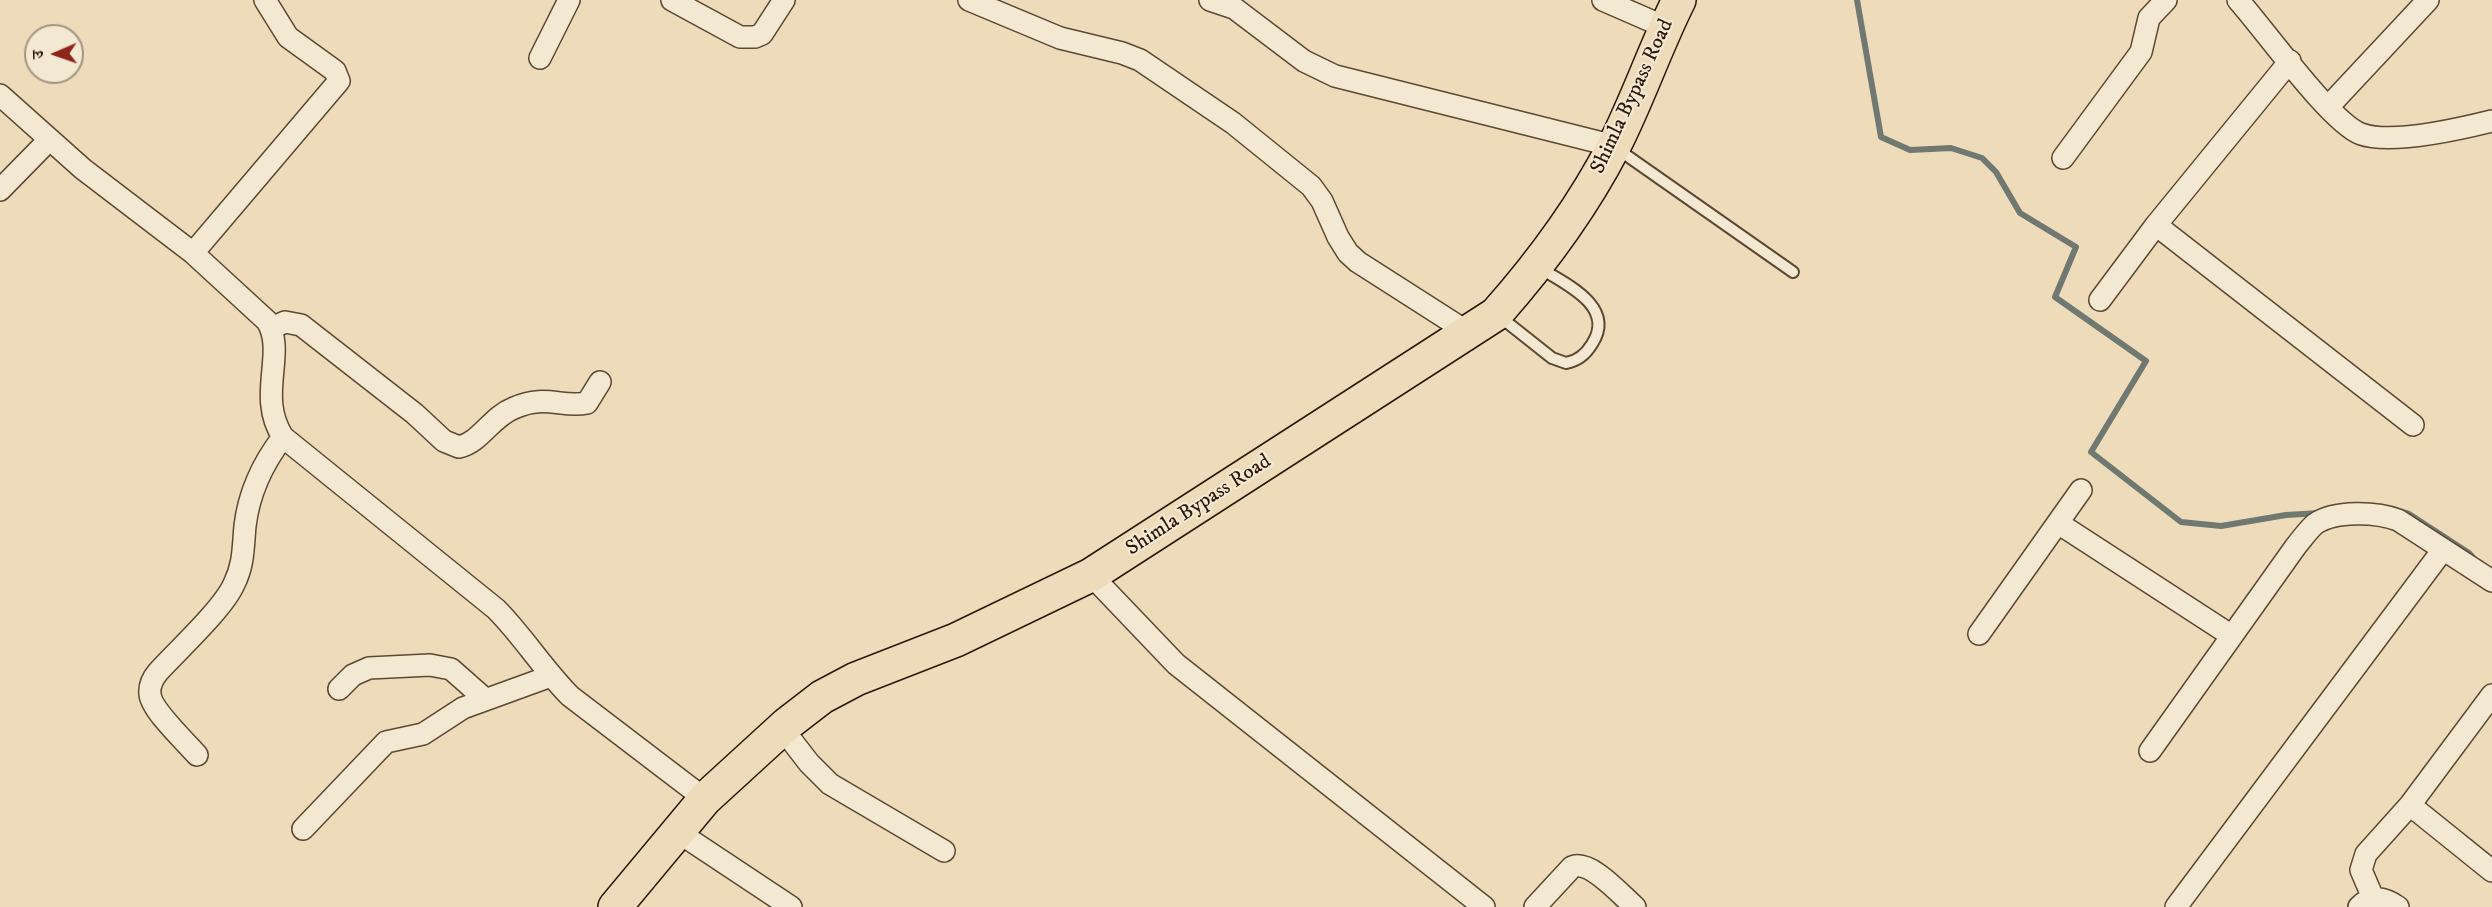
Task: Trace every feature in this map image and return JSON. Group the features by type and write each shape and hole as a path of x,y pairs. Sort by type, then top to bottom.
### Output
{"highway":[{"name":"Shimla Bypass Road","path":"615,907 705,799 783,728 822,697 856,679 956,640 1091,575 1496,314 1538,267 1575,212 1614,146 1672,13"}],"street":[{"path":"193,253 339,81 335,71 288,37 265,0"},
{"path":"540,58 569,0"},
{"path":"672,0 740,37 748,38 762,34 784,0"},
{"path":"969,0 1060,38 1122,53 1140,60 1233,123 1311,186 1322,201 1338,237 1348,253 1358,262 1469,333"},
{"path":"1210,0 1236,4 1304,61 1335,76 1614,146"},
{"path":"1603,0 1672,13"},
{"path":"2062,158 2142,52 2150,18 2166,0"},
{"path":"2238,0 2328,107 2352,129 2362,134 2382,138 2465,128 2492,121"},
{"path":"2328,107 2428,0"},
{"path":"2100,300 2156,225 2290,62"},
{"path":"0,94 49,140 193,253 261,314 272,328 274,343 270,405 276,427 283,437 496,609 516,629 551,676 570,696 705,799"},
{"path":"0,190 49,140"},
{"path":"2156,225 2413,425"},
{"path":"272,328 285,322 301,325 415,414 444,441 459,447 472,443 496,417 516,407 536,401 587,403 600,382"},
{"path":"197,755 154,705 150,685 158,672 221,604 234,585 243,564 245,525 252,495 263,466 283,437"},
{"path":"1979,634 2081,490"},
{"path":"2150,751 2296,546 2315,525 2324,520 2334,516 2386,515 2398,520 2442,551 2492,581"},
{"path":"2058,523 2232,636"},
{"path":"2176,907 2442,551"},
{"path":"1091,575 1176,664 1484,907"},
{"path":"339,689 353,675 369,668 430,665 451,669 485,699"},
{"path":"303,830 386,742 423,734 464,708 551,676"},
{"path":"2398,907 2382,899 2366,903 2362,862 2366,854 2410,805 2492,695"},
{"path":"783,728 809,763 830,784 944,851"},
{"path":"2410,805 2492,871"},
{"path":"678,832 791,907"},
{"path":"1535,907 1572,867 1577,865 1590,868 1635,907"}],"lane":[{"path":"1614,146 1793,272"},
{"path":"1496,314 1552,358 1566,363 1582,356 1597,335 1599,323 1595,309 1583,295 1538,267"}],"waterway":[{"path":"1857,0 1881,137 1910,150 1951,148 1982,158 1996,172 2020,213 2076,247 2055,297 2146,361 2091,452 2181,522 2221,526 2286,515 2320,513"},
{"path":"2402,512 2409,514 2469,553 2475,560"}]}
